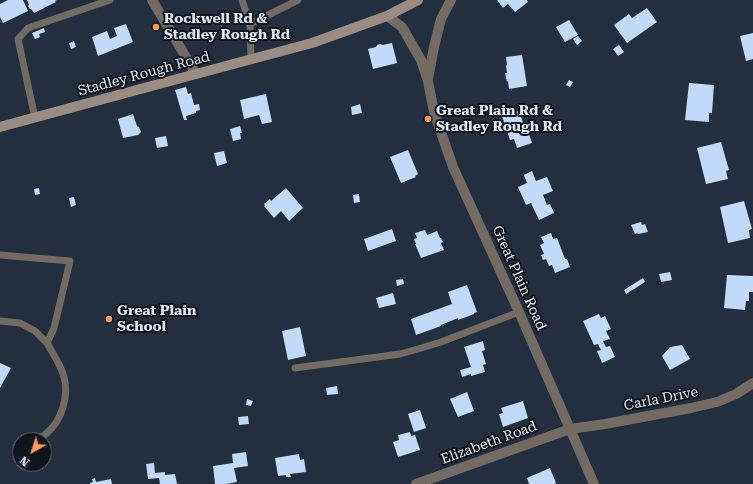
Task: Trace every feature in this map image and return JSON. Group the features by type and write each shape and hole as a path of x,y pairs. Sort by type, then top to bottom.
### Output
{"main road":[{"path":"387,16 418,0"},
{"name":"Stadley Rough Road","path":"0,127 312,43 387,16"}],"street":[{"path":"152,0 196,74"},
{"name":"Great Plain Road","path":"428,81 441,19 451,0"},
{"name":"Great Plain Road","path":"387,16 402,27 421,60 428,81 434,112 453,167 519,312 594,484"},
{"name":"Carla Drive","path":"570,429 691,408 717,402 736,394 753,383"},
{"name":"Elizabeth Road","path":"416,484 570,429"}],"lane":[{"path":"35,118 18,39 28,28 110,0"},
{"path":"242,0 250,24 251,60"},
{"path":"250,24 298,0"},
{"path":"0,255 70,261 54,328 47,344"},
{"path":"295,368 400,354 418,350 519,312"},
{"path":"0,322 20,323 35,331 47,344 58,362 64,376 66,391 63,408 57,420 48,432"}],"building":[{"path":"8,0 23,0 28,11 3,23 0,17 0,4"},
{"path":"27,0 57,0 55,1 56,2 34,13 28,6"},
{"path":"497,0 527,0 528,2 515,12 508,4 503,8"},
{"path":"647,8 657,22 627,43 614,25 629,14 632,18"},
{"path":"569,20 578,35 565,42 556,27"},
{"path":"126,24 133,42 98,56 92,37 107,31 110,39 117,36 114,28"},
{"path":"44,28 45,32 39,34 40,37 35,39 32,33"},
{"path":"753,33 753,59 746,61 740,36"},
{"path":"578,36 582,41 577,45 573,39"},
{"path":"74,41 76,47 71,49 69,43"},
{"path":"392,43 397,63 373,69 368,49 376,47 380,44 383,45"},
{"path":"619,45 624,52 618,56 613,49"},
{"path":"522,55 527,86 509,89 505,73 507,73 506,57"},
{"path":"569,80 573,82 570,87 566,85"},
{"path":"689,83 714,85 712,113 709,113 709,122 685,120"},
{"path":"186,87 188,94 191,93 194,105 199,104 200,110 186,116 187,120 184,120 175,90"},
{"path":"266,94 272,122 262,124 259,115 244,119 240,100"},
{"path":"360,104 362,113 352,115 351,107"},
{"path":"519,111 527,134 529,134 532,143 517,148 514,139 510,140 502,116"},
{"path":"133,114 137,126 141,132 138,135 123,138 118,119"},
{"path":"240,126 242,133 240,133 241,139 233,141 230,129"},
{"path":"166,136 168,146 157,148 155,138"},
{"path":"721,142 729,170 726,171 728,179 706,184 697,148"},
{"path":"408,150 418,174 415,176 416,177 401,183 390,157"},
{"path":"224,151 227,163 217,166 214,153"},
{"path":"532,171 536,181 547,177 553,191 543,195 547,205 550,204 554,213 539,220 531,203 526,205 518,187 527,183 524,175"},
{"path":"39,188 40,194 35,195 34,189"},
{"path":"286,188 303,208 289,221 281,211 274,218 264,206 264,204 270,199 271,201"},
{"path":"359,194 360,202 354,203 353,195"},
{"path":"74,197 76,205 71,207 69,198"},
{"path":"744,201 752,229 749,230 750,238 728,243 720,207"},
{"path":"641,222 642,225 645,224 648,232 635,234 631,225"},
{"path":"392,229 396,241 368,251 364,239"},
{"path":"425,230 427,235 437,231 443,242 441,243 444,250 421,258 414,239 417,238 415,233"},
{"path":"551,233 553,239 557,238 565,259 567,259 570,267 555,273 552,265 549,266 546,259 543,260 541,255 544,254 540,245 544,243 541,237"},
{"path":"670,272 672,280 661,282 659,274"},
{"path":"727,275 753,276 753,292 749,292 749,301 746,301 745,310 724,308"},
{"path":"643,278 645,282 626,294 624,290"},
{"path":"403,279 404,284 397,286 396,280"},
{"path":"467,285 477,312 416,335 411,319 452,304 448,292"},
{"path":"393,293 396,304 379,308 376,298"},
{"path":"599,314 601,318 605,316 611,329 606,331 610,339 603,341 606,347 610,346 615,357 602,363 597,351 601,350 598,344 594,345 583,321"},
{"path":"300,327 306,356 288,360 282,331"},
{"path":"483,341 485,350 482,351 486,364 483,365 485,372 462,377 460,370 471,367 464,347"},
{"path":"682,345 690,359 670,370 662,356 670,347"},
{"path":"0,363 11,368 0,388"},
{"path":"337,386 338,394 327,395 326,388"},
{"path":"467,392 474,411 458,417 450,399"},
{"path":"247,399 253,401 251,406 246,405"},
{"path":"523,401 528,418 503,427 499,414 503,413 501,408"},
{"path":"420,410 426,428 414,432 408,414"},
{"path":"248,416 249,424 239,425 238,417"},
{"path":"410,432 411,436 415,435 420,450 398,457 393,442 399,440 398,435"},
{"path":"246,452 248,466 234,468 237,482 215,484 213,466 233,463 232,454"},
{"path":"299,454 300,460 304,459 306,472 290,474 291,477 286,477 286,475 278,476 275,458"},
{"path":"154,463 155,473 165,472 165,475 175,474 177,484 160,484 159,478 148,479 146,464"},
{"path":"550,468 556,483 529,484 527,478"},
{"path":"95,478 96,482 111,479 112,484 90,484 93,482 92,479"}],"place":[{"name":"Rockwell Rd & Stadley Rough Rd","path":"156,27"},
{"name":"Great Plain Rd & Stadley Rough Rd","path":"428,119"},
{"name":"Great Plain School","path":"109,319"}]}
